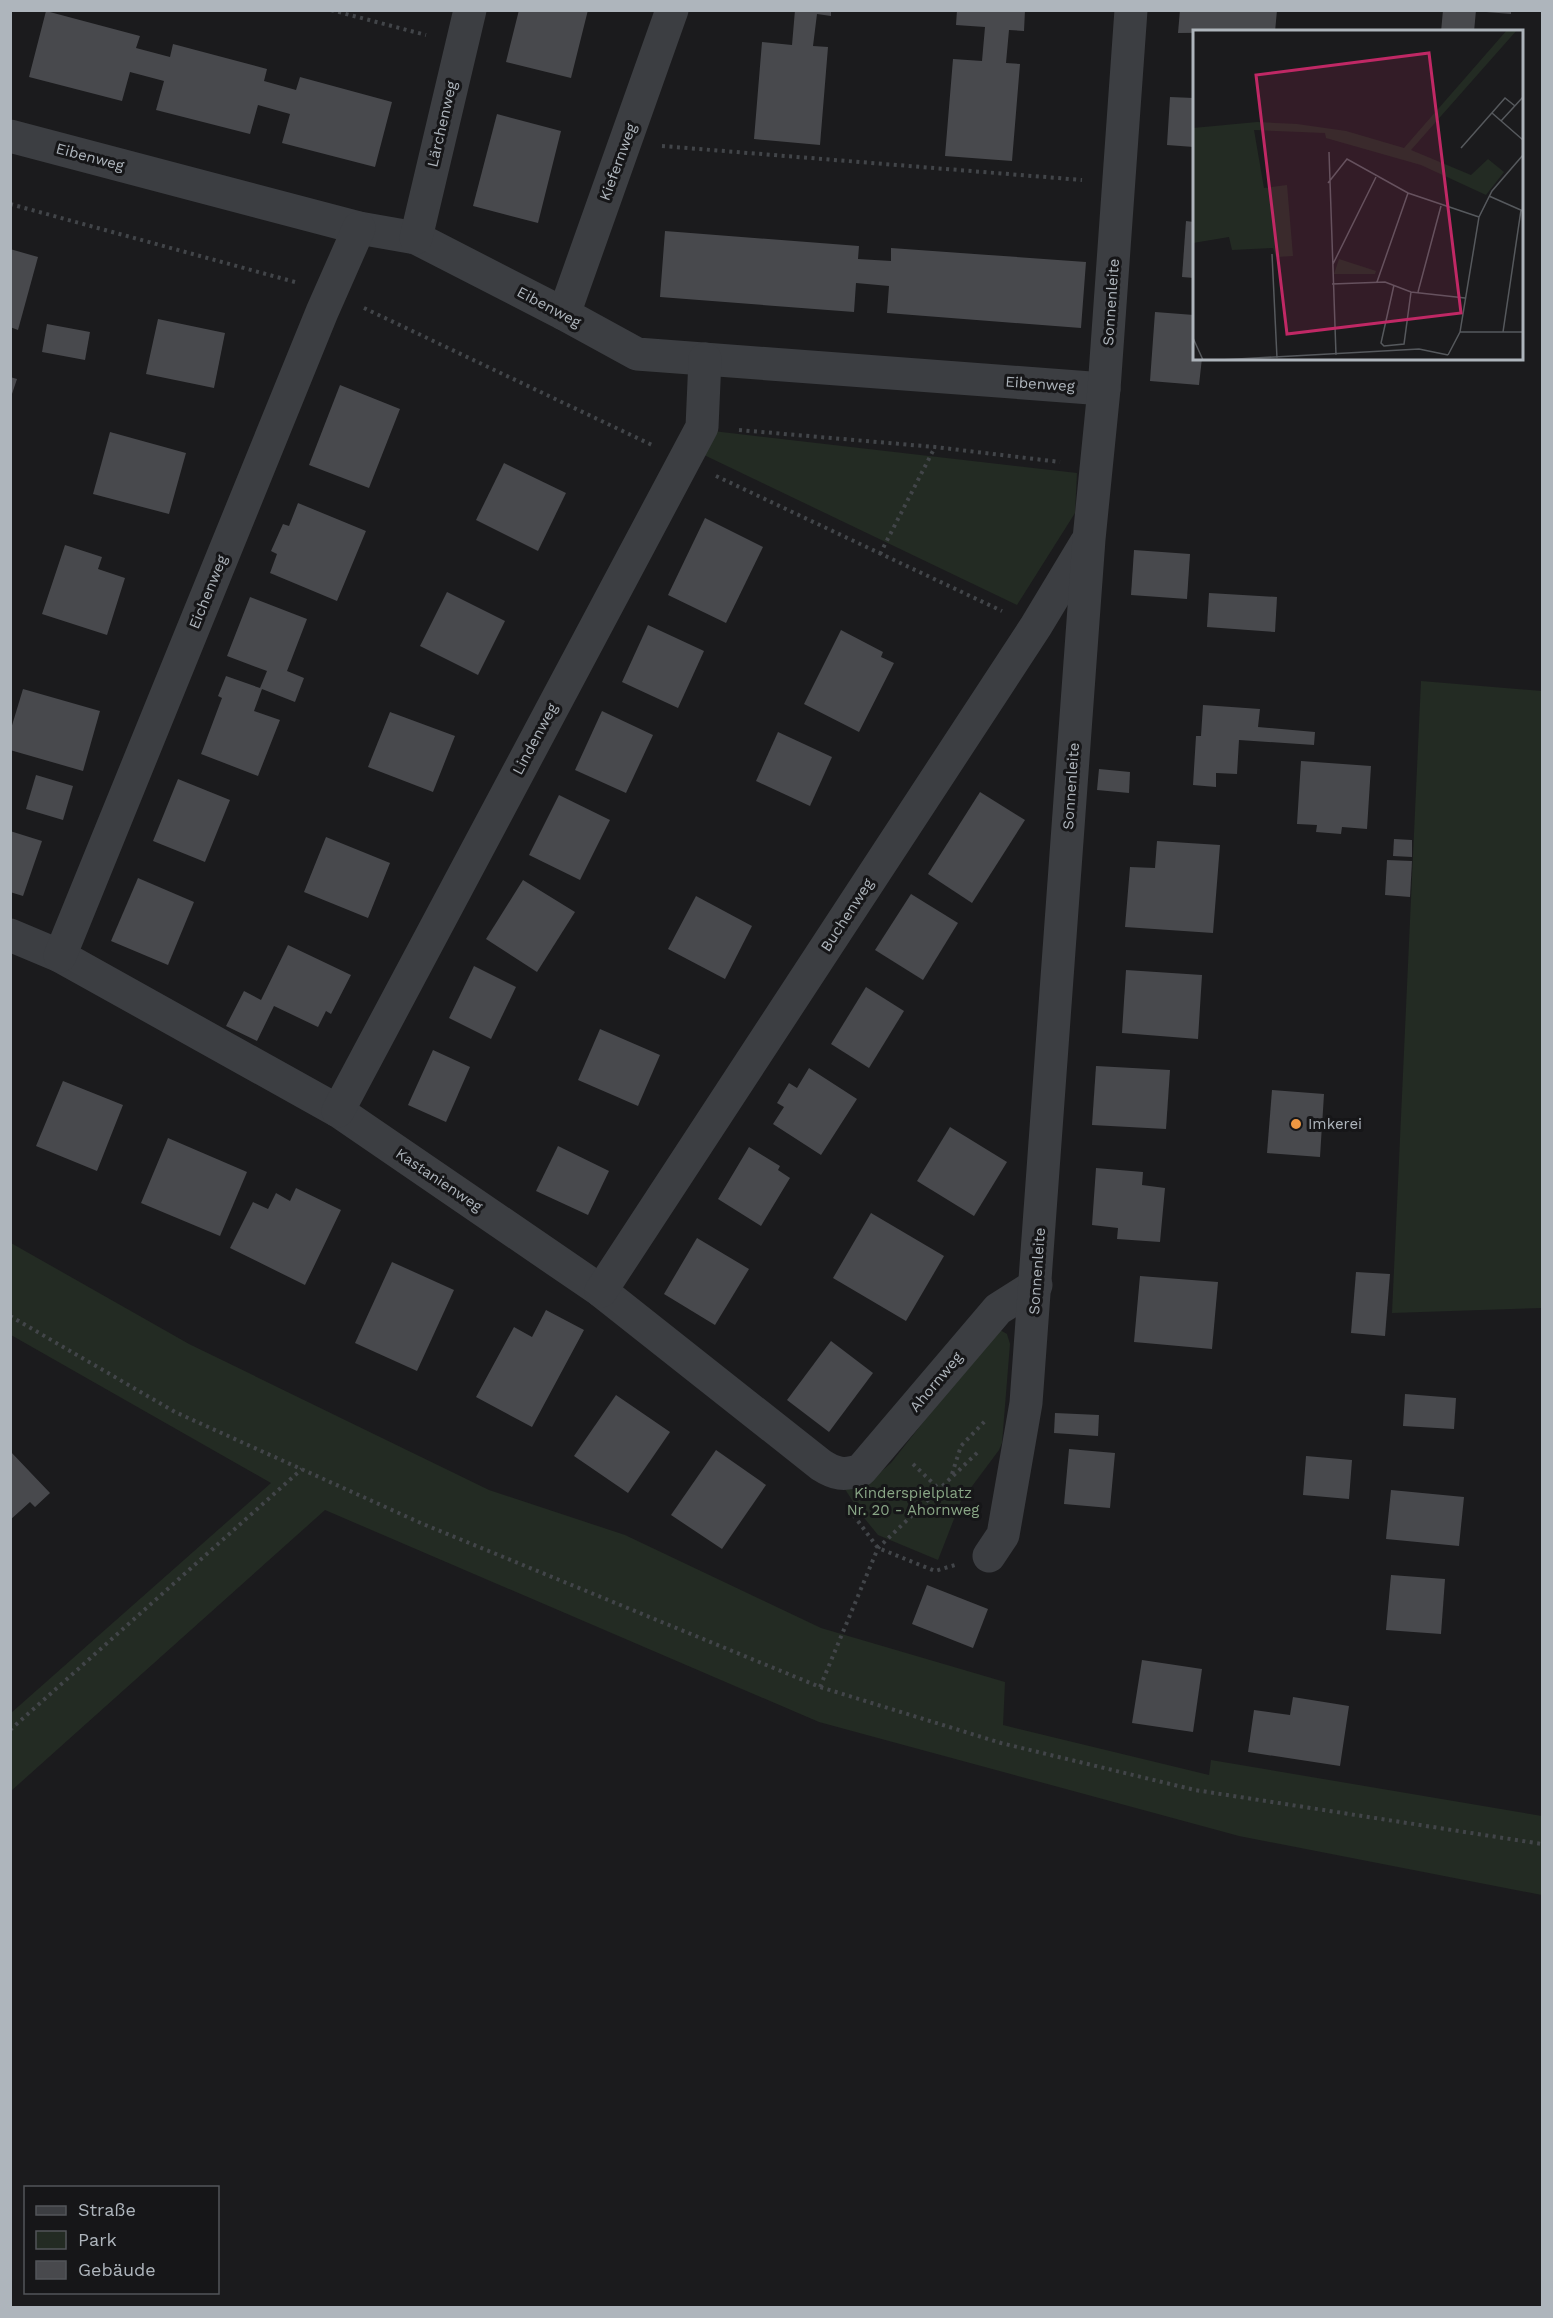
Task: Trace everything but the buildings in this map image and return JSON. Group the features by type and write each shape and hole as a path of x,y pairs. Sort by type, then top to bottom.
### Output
{"street":[{"name":"Lärchenweg","path":"416,238 470,10"},
{"name":"Kiefernweg","path":"564,314 672,10"},
{"name":"Sonnenleite","path":"988,1556 1004,1535 1026,1403 1089,538 1104,389 1131,10"},
{"name":"Eibenweg","path":"10,136 359,228 416,238 637,354 1104,389"},
{"name":"Eichenweg","path":"60,956 330,292 359,228"},
{"name":"Lindenweg","path":"338,1111 702,427 705,359"},
{"name":"Buchenweg","path":"602,1291 1036,626 1089,538"},
{"name":"Kastanienweg","path":"10,935 60,956 338,1111 602,1291 821,1465 836,1474"},
{"name":"Ahornweg","path":"836,1474 849,1474 861,1470 998,1309 1036,1285"}],"path":[{"path":"331,10 461,44"},
{"path":"625,143 1119,183"},
{"path":"10,204 330,292 1036,626"},
{"path":"702,427 935,447 1096,466"},
{"path":"880,554 935,447"},
{"path":"10,1316 175,1412 423,1524 820,1687 1001,1743 1195,1790 1542,1844"},
{"path":"952,1475 961,1446 983,1421 1010,1419 1026,1403"},
{"path":"820,1687 878,1548 986,1445"},
{"path":"10,1730 302,1469"},
{"path":"836,1474 836,1491 878,1548 934,1571 988,1556"}],"green space":[{"path":"713,431 1077,473 1075,513 1017,605 702,454"},
{"path":"1421,681 1542,691 1542,1308 1392,1313"},
{"path":"11,1243 189,1344 489,1490 625,1535 821,1628 1005,1682 1003,1725 1209,1775 1211,1760 1542,1816 1542,1895 1239,1836 819,1722 325,1510 11,1791 11,1713 271,1483 11,1335"},
{"name":"Kinderspielplatz Nr. 20 - Ahornweg","path":"1000,1330 1007,1334 1010,1344 1002,1443 961,1501 938,1560 878,1535 843,1486 870,1481 891,1463 992,1335"}],"place":[{"name":"Imkerei","path":"1296,1124"}]}
